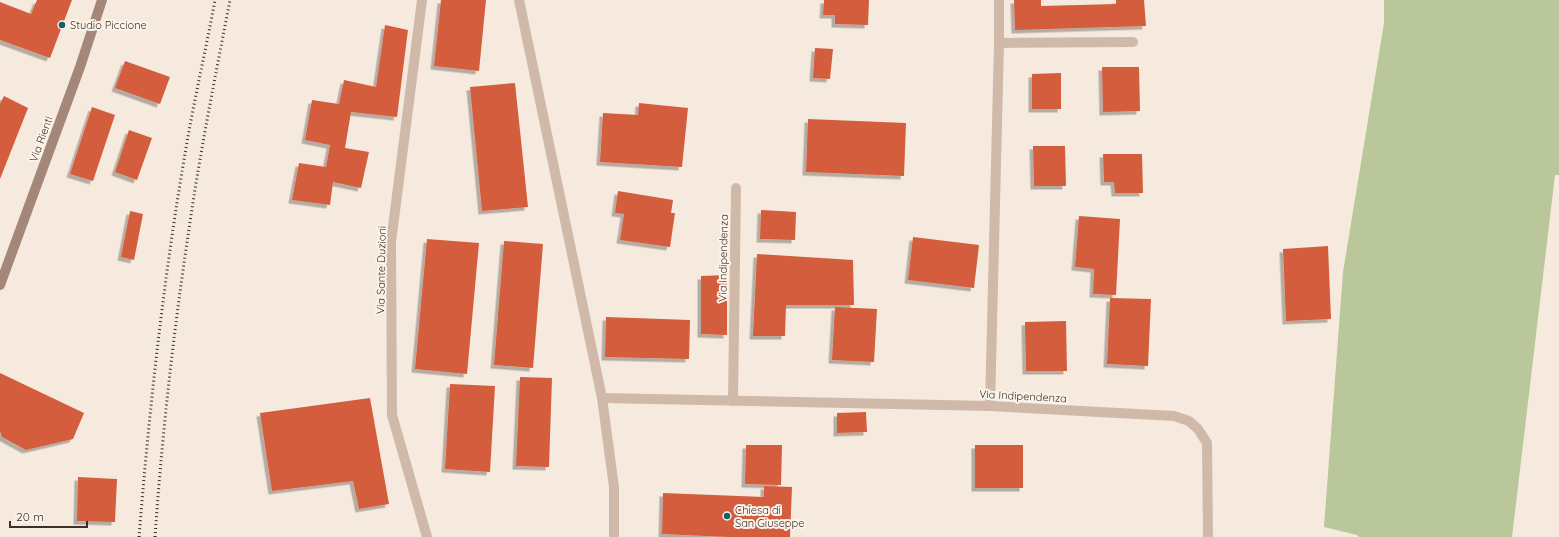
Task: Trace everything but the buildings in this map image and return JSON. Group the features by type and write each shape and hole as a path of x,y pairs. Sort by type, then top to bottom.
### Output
{"main road":[{"name":"Via Rienti","path":"0,285 102,0"}],"street":[{"name":"Via Sante Duzioni","path":"422,0 391,242 392,415 427,537"},
{"path":"519,0 602,398 614,487 614,537"},
{"path":"990,406 999,0"},
{"path":"999,43 1133,42"},
{"name":"Via Indipendenza","path":"733,401 736,188"},
{"name":"Via Indipendenza","path":"602,398 990,406 1174,416 1189,421 1198,429 1207,442 1208,537"}],"green space":[{"path":"1384,0 1559,0 1559,175 1555,175 1512,537 1359,537 1357,535 1324,527 1343,272 1384,23"}],"railway":[{"path":"139,537 153,384 180,181 215,0"},
{"path":"155,537 173,349 192,206 230,0"}],"place":[{"name":"Studio Piccione","path":"62,25"},
{"name":"Chiesa di San Giuseppe","path":"727,516"}]}
